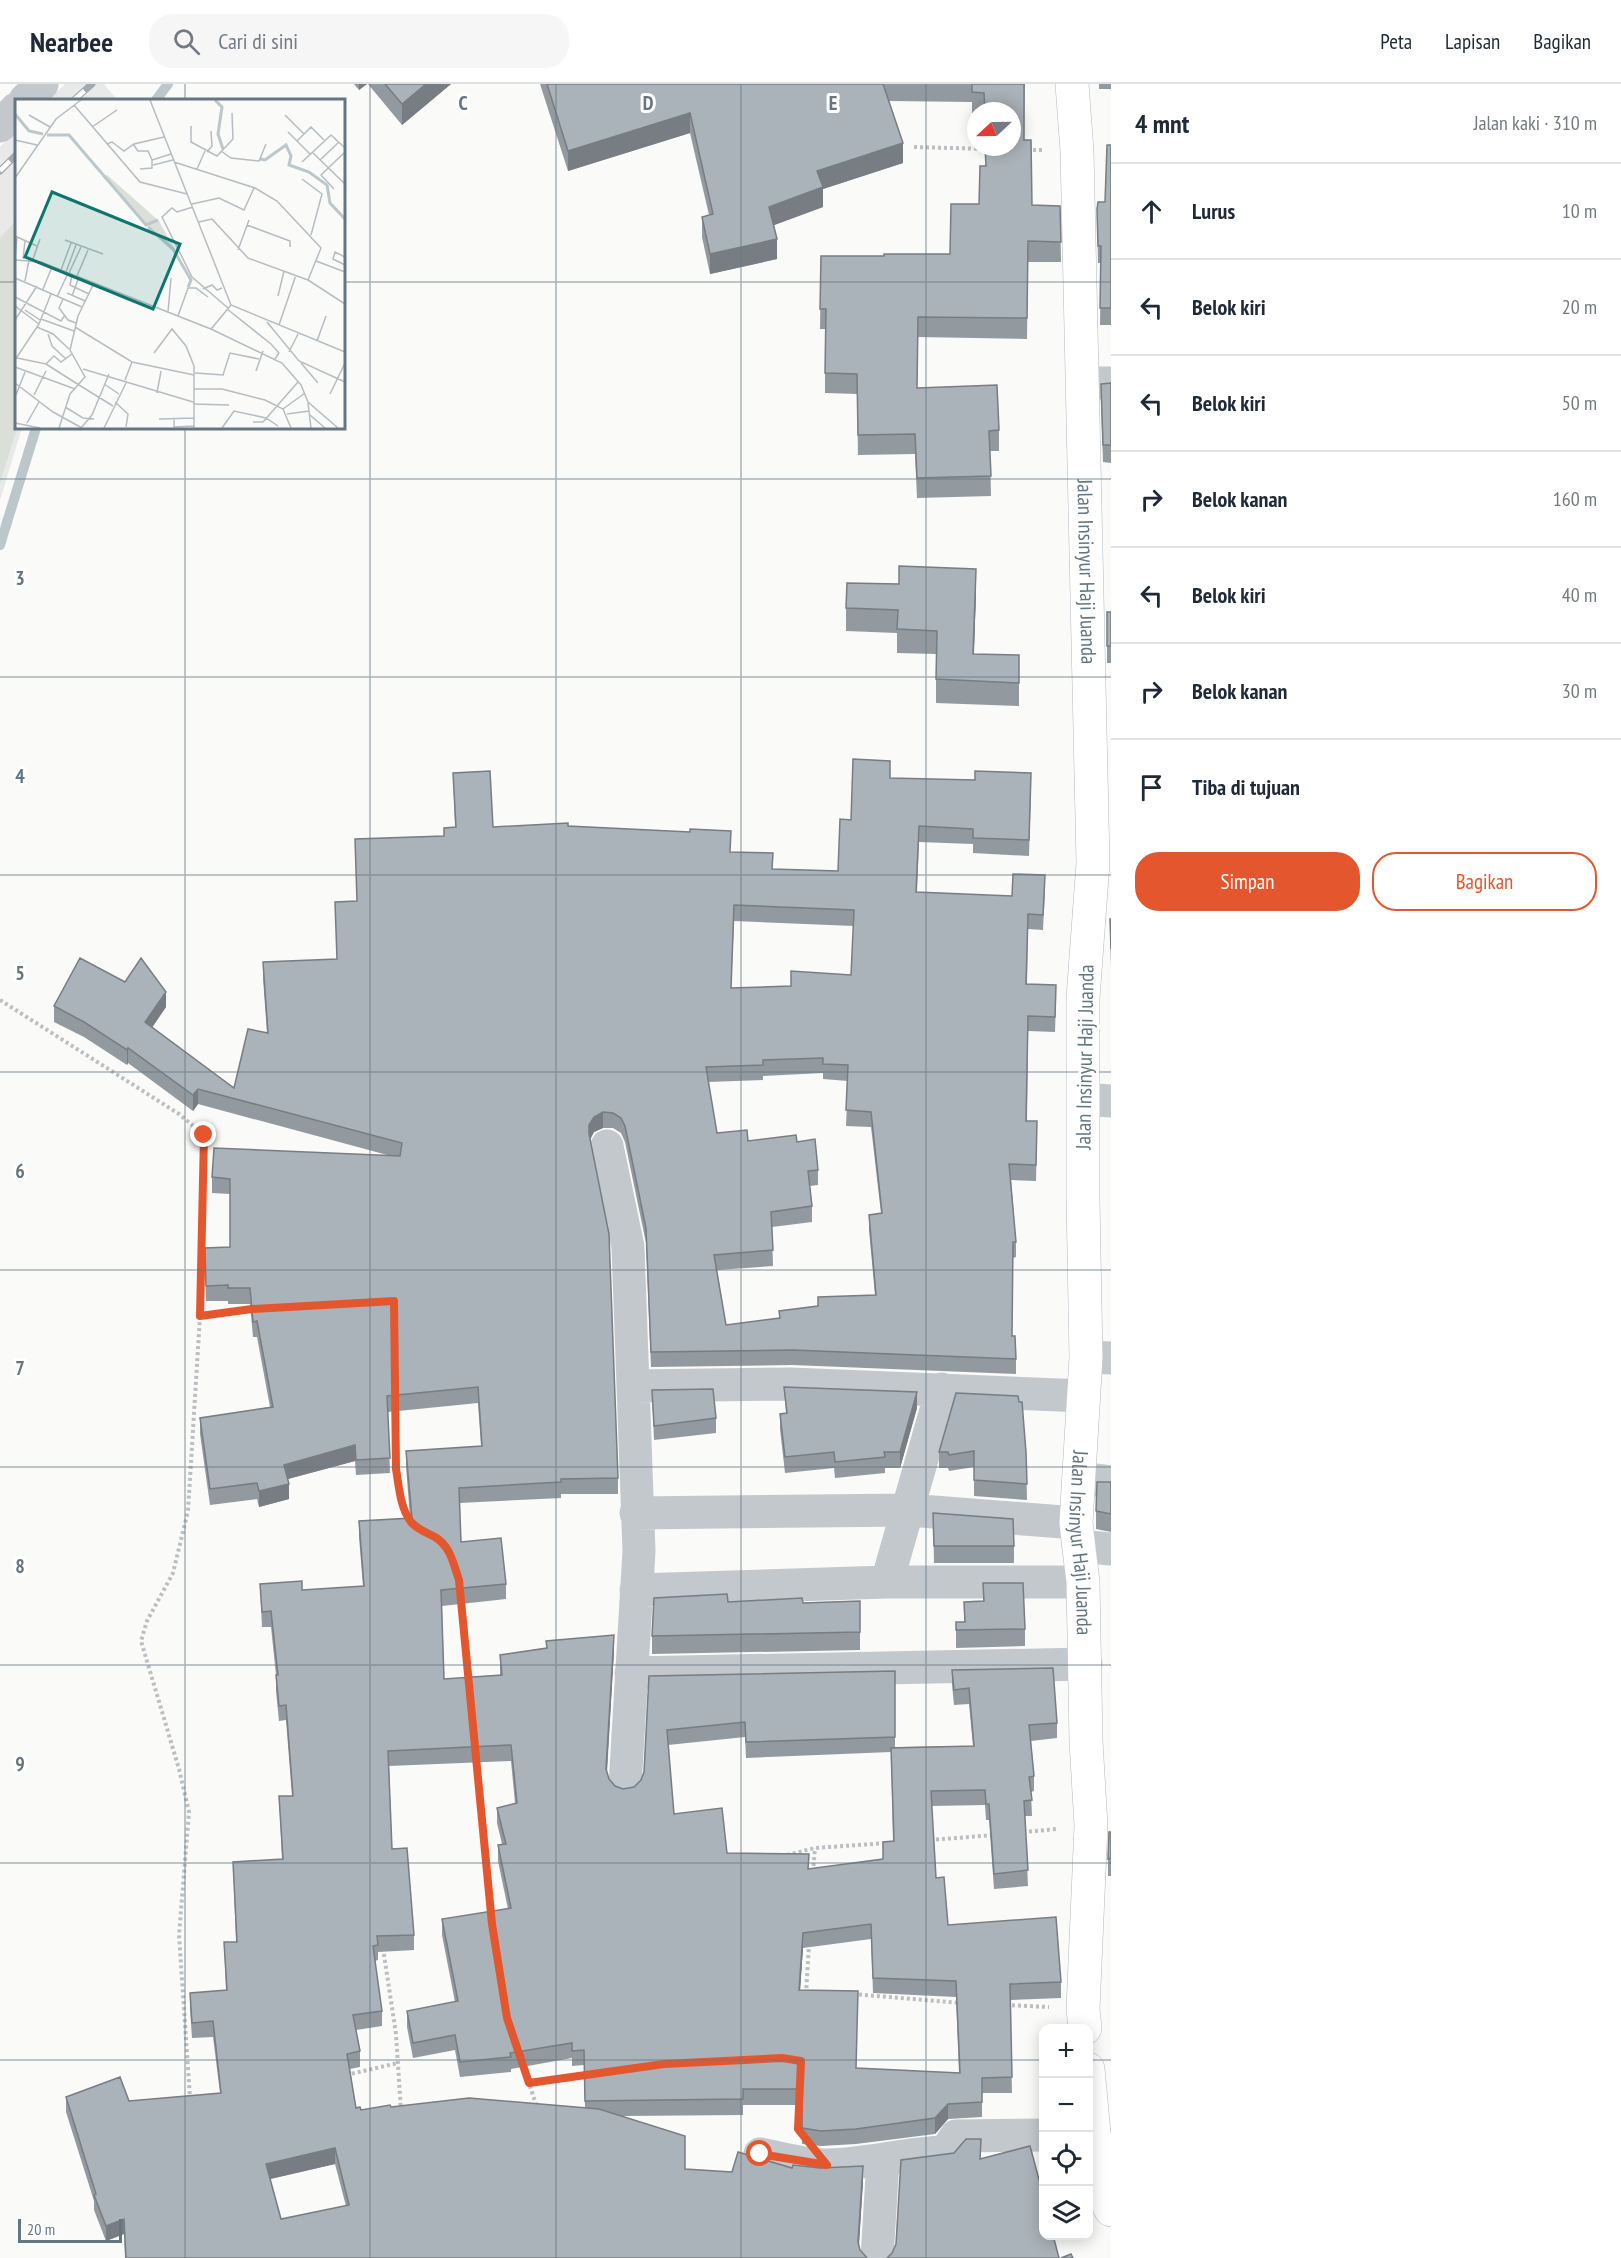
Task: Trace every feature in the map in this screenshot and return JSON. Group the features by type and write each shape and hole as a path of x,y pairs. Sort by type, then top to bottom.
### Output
{"main road":[{"name":"Jalan Insinyur Haji Juanda","path":"1072,84 1096,383 1093,863 1083,998 1097,1100 1099,1357 1084,1396 1095,1480 1077,1535 1083,1582 1086,1741 1098,1821 1084,2019"},
{"path":"1089,2078 1091,2132"},
{"path":"1093,2140 1110,2204"}],"street":[{"path":"27,99 42,84"},
{"path":"0,126 15,110"},
{"path":"607,1146 628,1247 639,1551 625,1786"},
{"path":"634,1386 791,1384 1084,1396"},
{"path":"887,1582 942,1389"},
{"path":"636,1513 908,1510 1077,1535 1111,1549"},
{"path":"636,1590 887,1582 1083,1582"},
{"path":"631,1672 1086,1664"},
{"path":"760,2154 827,2165 945,2151 956,2136 1039,2135"},
{"path":"877,2258 883,2160"}],"path":[{"path":"914,147 967,148"},
{"path":"1021,150 1077,151"},
{"path":"0,1000 179,1114 204,1135 200,1316 188,1511 173,1573 147,1621 141,1641 179,1769 189,1812 179,1935 190,2100"},
{"path":"200,1316 264,1308"},
{"path":"395,1402 396,1469 400,1496 410,1521 418,1529"},
{"path":"460,1590 470,1688"},
{"path":"476,1747 492,1924"},
{"path":"1012,1833 1098,1821"},
{"path":"920,1841 1000,1834"},
{"path":"783,1856 814,1848 897,1843"},
{"path":"812,1884 814,1848"},
{"path":"382,1942 398,2063 402,2120"},
{"path":"805,1999 809,1943"},
{"path":"806,1990 817,1991"},
{"path":"851,1994 962,2003"},
{"path":"995,2005 1084,2019"},
{"path":"522,2061 538,2111"},
{"path":"340,2076 398,2063"},
{"path":"529,2083 593,2074"},
{"path":"800,2095 798,2129 827,2165"}],"shaded area":[{"path":"65,84 104,84 116,99 49,99"},
{"path":"15,132 15,429 22,429 0,500 0,147"},
{"path":"15,222 17,429 0,483 0,238"}],"building":[{"path":"385,84 426,84 402,104"},
{"path":"547,84 883,84 903,143 817,171 823,187 769,207 777,239 710,254 702,217 713,214 690,113 568,151"},
{"path":"972,84 1024,84 1024,140 1031,140 1032,205 1060,206 1061,242 1028,241 1027,318 918,317 917,388 997,385 999,430 989,431 991,476 917,478 915,434 858,435 857,374 825,373 826,309 820,309 821,256 950,254 951,204 979,204 980,166 986,166 985,156 1021,156 1021,102 984,102 984,93 972,92"},
{"path":"1107,145 1111,145 1111,308 1100,308 1101,246 1098,246 1097,209 1098,202 1105,202"},
{"path":"1111,383 1111,445 1103,445 1101,384"},
{"path":"899,566 976,569 973,654 1019,655 1019,683 936,679 937,631 897,629 898,610 846,608 847,583 899,584"},
{"path":"1107,612 1111,612 1111,646 1107,646"},
{"path":"853,759 890,761 890,778 975,780 975,771 1031,773 1029,840 973,838 973,829 919,826 916,892 1012,896 1013,874 1045,875 1043,915 1028,914 1026,984 1056,985 1055,1017 1028,1016 1026,1121 1037,1121 1036,1165 1009,1164 1016,1242 1013,1242 1012,1336 1015,1336 1016,1359 792,1350 651,1352 646,1228 625,1126 621,1118 613,1113 603,1112 594,1117 589,1125 589,1134 609,1234 618,1478 561,1479 561,1482 459,1488 461,1542 501,1538 506,1584 441,1590 444,1679 502,1675 500,1655 547,1648 546,1641 614,1635 606,1769 609,1779 615,1786 623,1789 634,1787 641,1780 644,1772 649,1676 895,1671 895,1737 746,1742 745,1722 667,1730 674,1814 722,1808 727,1853 809,1854 808,1869 883,1859 883,1842 894,1841 891,1748 974,1746 969,1688 954,1690 952,1670 1053,1668 1057,1723 1029,1725 1034,1776 1029,1777 1032,1800 1024,1801 1028,1870 994,1874 989,1804 986,1804 985,1790 931,1791 936,1878 944,1877 948,1925 1056,1917 1061,1982 1010,1984 1012,2077 982,2078 982,2102 948,2104 935,2118 856,2129 821,2131 802,2128 802,2089 743,2089 743,2099 585,2101 584,2050 572,2051 572,2043 510,2053 511,2057 460,2062 455,2035 413,2043 407,2011 458,2001 442,1919 511,1908 498,1845 506,1844 497,1808 517,1803 511,1745 388,1751 392,1849 407,1848 414,1935 377,1936 378,1945 373,1946 382,2011 353,2015 360,2051 347,2054 356,2108 360,2107 361,2110 469,2098 599,2109 685,2136 685,2169 732,2172 738,2152 792,2168 793,2165 820,2168 863,2166 858,2242 860,2250 867,2258 126,2258 124,2219 106,2226 94,2195 96,2194 66,2097 120,2077 129,2101 221,2093 213,2021 192,2023 190,1993 227,1990 224,1942 237,1942 233,1862 283,1859 279,1796 293,1796 286,1705 279,1706 271,1611 262,1612 260,1584 302,1581 302,1590 364,1586 359,1521 412,1518 406,1451 482,1446 478,1387 387,1396 390,1458 356,1460 355,1445 284,1465 289,1484 259,1491 257,1483 210,1489 200,1418 273,1407 257,1321 253,1322 250,1288 228,1288 228,1285 206,1286 205,1248 230,1247 230,1179 212,1177 214,1148 400,1156 402,1143 198,1089 193,1095 128,1048 127,1050 54,1006 80,958 125,982 141,958 166,992 145,1022 234,1088 248,1029 268,1033 263,962 337,959 335,902 357,901 355,839 444,836 444,828 456,827 453,773 490,771 493,827 568,823 568,826 690,832 690,829 731,831 730,852 773,853 772,869 838,871 840,819 851,820","holes":["734,905 854,910 851,975 791,971 791,986 731,988","823,1058 823,1064 848,1065 846,1110 871,1112 882,1213 869,1215 876,1295 818,1297 818,1306 779,1311 780,1318 726,1325 714,1255 773,1250 771,1212 812,1206 808,1171 818,1170 815,1139 797,1142 796,1135 748,1141 747,1130 717,1133 706,1067 763,1065 763,1060","871,1924 873,1978 956,1981 960,2073 856,2068 858,1991 799,1990 803,1933","335,2148 349,2205 281,2219 266,2164"]},
{"path":"784,1387 917,1392 900,1452 884,1452 885,1457 835,1462 834,1452 785,1457 780,1414 787,1413"},
{"path":"713,1389 716,1418 654,1426 652,1390"},
{"path":"956,1393 1018,1396 1019,1402 1022,1402 1027,1484 974,1480 974,1451 949,1455 948,1452 939,1452"},
{"path":"1097,1482 1111,1482 1111,1514 1096,1511"},
{"path":"933,1513 1013,1519 1014,1546 934,1546"},
{"path":"983,1583 1023,1583 1025,1629 956,1630 956,1622 965,1622 964,1602 984,1601"},
{"path":"727,1594 728,1602 802,1598 803,1603 860,1601 860,1632 652,1636 654,1598"},
{"path":"1109,1832 1111,1832 1111,1858 1108,1859"},
{"path":"966,2139 981,2139 980,2159 1030,2146 1039,2179 1039,2240 1054,2240 1059,2258 887,2258 896,2244 901,2160 954,2153"},
{"path":"1071,2254 1073,2258 1061,2258"}],"waterway":[{"path":"157,99 168,84"},
{"path":"0,545 36,429"}],"railway":[{"path":"75,99 92,84"},
{"path":"0,171 15,156"}],"route":[{"path":"204,1135 200,1316 252,1309 394,1301 396,1469 400,1496 410,1521 418,1529 436,1538 449,1550 459,1580 492,1924 507,2018 529,2083 664,2064 782,2058 801,2061 798,2129 827,2165 760,2154"}]}
